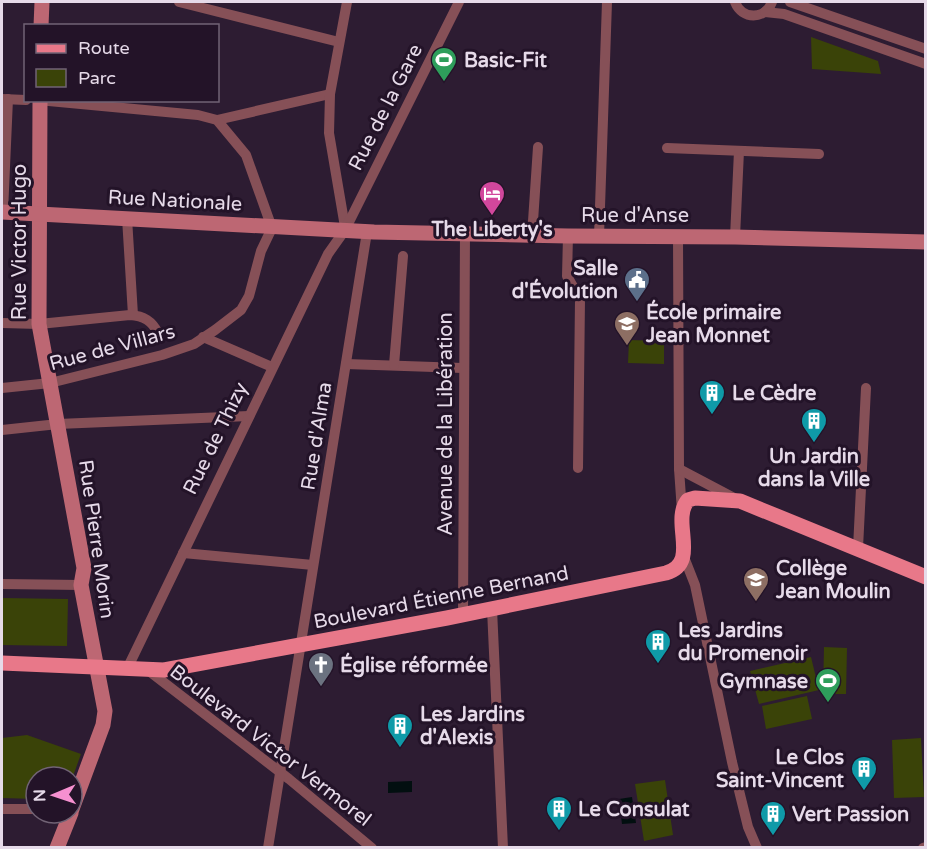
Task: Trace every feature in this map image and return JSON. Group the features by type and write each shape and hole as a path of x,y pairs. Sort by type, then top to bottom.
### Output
{"main road":[{"path":"41,24 42,2"},
{"name":"Rue Victor Hugo","path":"39,102 39,324 50,383"},
{"name":"Rue Nationale","path":"2,212 226,223 272,228 345,230"},
{"name":"Rue d'Anse","path":"345,230 532,236 678,236 926,242"},
{"name":"Rue Pierre Morin","path":"50,383 84,568 81,585 96,666"},
{"path":"684,557 682,511 688,500 700,498 740,501 926,577"},
{"name":"Boulevard Étienne Bernand","path":"2,663 128,667 149,670 182,667 463,615 671,572 681,565 684,557"},
{"path":"84,777 104,725 104,697 96,666"},
{"path":"57,848 66,825"}],"street":[{"path":"179,2 339,42"},
{"path":"345,230 342,200 329,133 330,94 347,2"},
{"name":"Rue de la Gare","path":"345,230 459,2"},
{"path":"599,236 607,2"},
{"path":"735,2 738,8 746,14 755,16 765,12 784,14 926,64"},
{"path":"765,12 772,2"},
{"path":"790,2 926,49"},
{"path":"64,102 198,115 217,120 330,94"},
{"path":"2,212 5,99 24,100"},
{"path":"217,120 246,155 272,228"},
{"path":"532,236 538,147"},
{"path":"667,148 819,154"},
{"path":"735,237 739,151"},
{"path":"126,218 133,315"},
{"name":"Rue de Villars","path":"2,388 50,383 162,355 194,344 241,310 249,296 261,251 272,228"},
{"name":"Rue de Thizy","path":"128,667 328,254 345,230"},
{"name":"Rue d'Alma","path":"267,848 367,231"},
{"name":"Avenue de la Libération","path":"463,615 465,233"},
{"path":"568,236 567,276 580,299 578,468"},
{"path":"678,236 679,469 682,511"},
{"path":"394,365 403,256"},
{"path":"2,322 39,324 133,315 153,322 158,333"},
{"path":"203,337 272,367"},
{"path":"346,364 463,368"},
{"path":"858,548 866,388"},
{"path":"2,430 58,424 249,416"},
{"path":"679,469 740,501"},
{"path":"183,553 313,565"},
{"path":"684,557 695,585 732,762 748,826 757,848"},
{"path":"2,584 81,585"},
{"path":"492,609 503,848"},
{"name":"Boulevard Victor Vermorel","path":"149,670 372,848"},
{"path":"2,809 24,809"}],"green space":[{"path":"811,37 878,61 881,74 812,69"},
{"path":"629,340 664,341 664,364 628,363"},
{"path":"2,598 68,599 67,646 2,645"},
{"path":"824,647 847,648 846,694 823,694"},
{"path":"811,657 819,690 759,704 750,671"},
{"path":"807,696 812,719 766,729 762,706"},
{"path":"27,735 81,754 77,765 24,765 24,799 2,798 2,738"},
{"path":"921,738 924,797 894,798 892,740"},
{"path":"665,780 673,835 644,841 635,784"}],"shaded area":[{"path":"412,781 412,792 388,793 388,782"},
{"path":"632,797 636,823 622,824 619,799"}],"place":[{"name":"Basic-Fit","path":"444,83"},
{"name":"The Liberty's","path":"492,217"},
{"name":"Salle d'Évolution","path":"637,303"},
{"name":"École primaire Jean Monnet","path":"627,347"},
{"name":"Le Cèdre","path":"712,416"},
{"name":"Un Jardin dans la Ville","path":"814,444"},
{"name":"Collège Jean Moulin","path":"756,603"},
{"name":"Les Jardins du Promenoir","path":"658,665"},
{"name":"Église réformée","path":"321,688"},
{"name":"Gymnase","path":"828,704"},
{"name":"Les Jardins d'Alexis","path":"400,749"},
{"name":"Le Clos Saint-Vincent","path":"864,792"},
{"name":"Le Consulat","path":"559,832"},
{"name":"Vert Passion","path":"773,837"}]}
